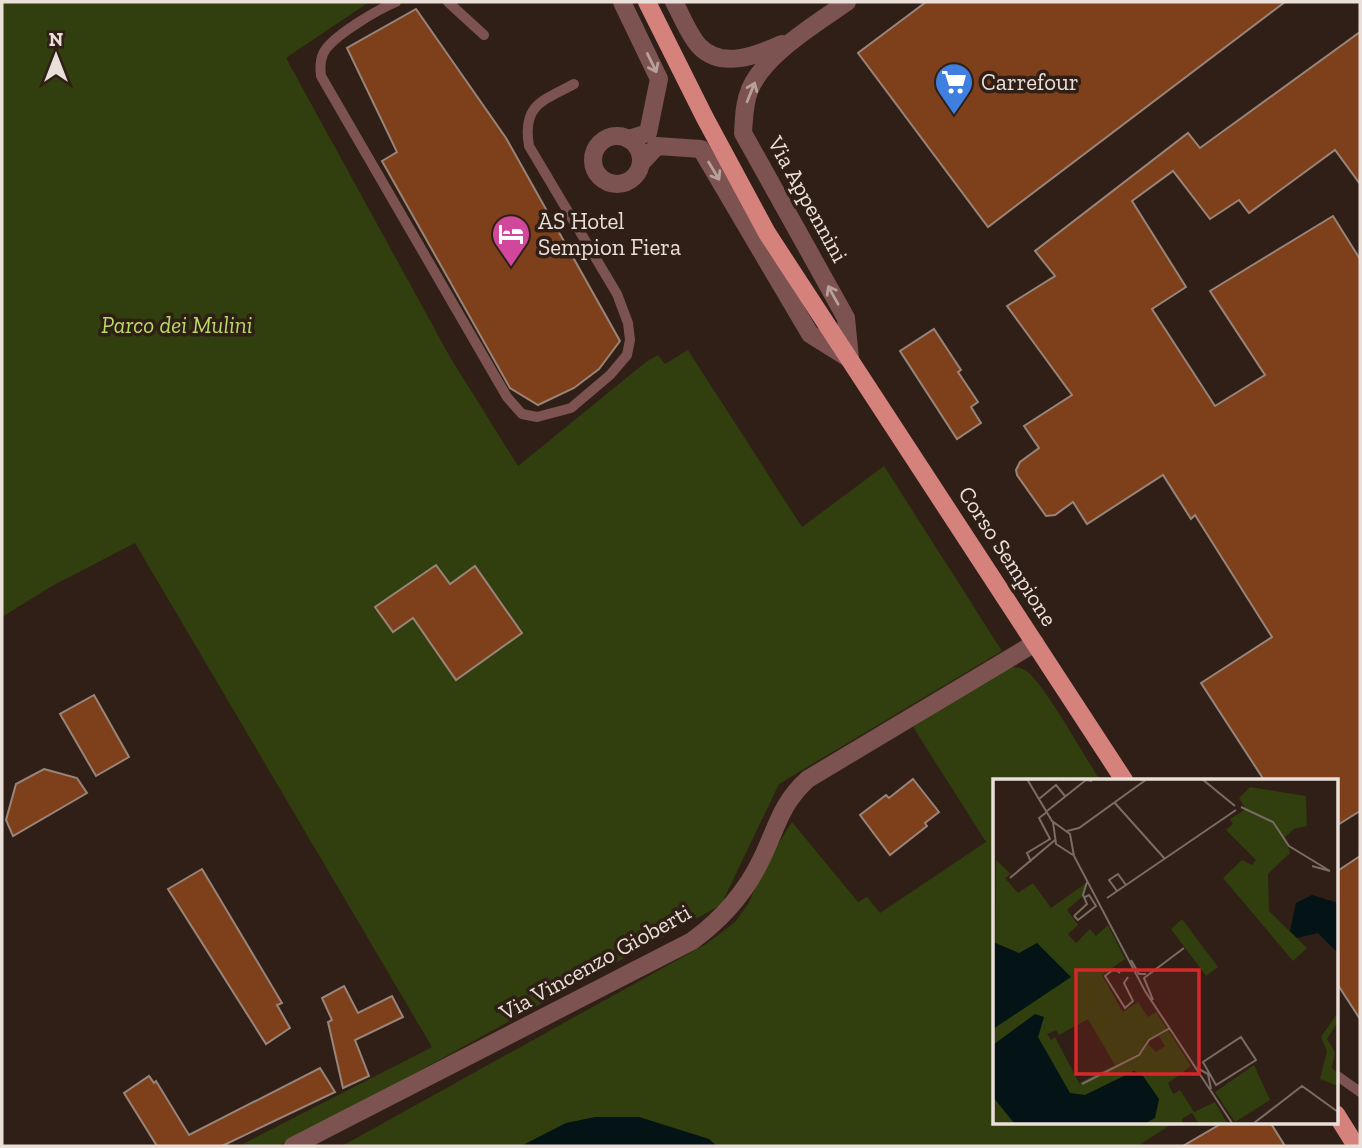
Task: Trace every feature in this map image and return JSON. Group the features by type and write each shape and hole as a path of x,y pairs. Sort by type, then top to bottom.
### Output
{"main road":[{"name":"Corso Sempione","path":"648,2 705,118 767,233 1123,779"},
{"path":"1338,1117 1356,1146"}],"street":[{"name":"Corso Sempione","path":"622,2 659,79 648,133 628,139 615,136 602,141 593,153 593,169 604,181 619,185 633,178 641,163 657,146 701,149 810,334 850,359"},
{"name":"Via Appennini","path":"674,2 698,45 713,57 732,59 758,54 798,37"},
{"name":"Via Appennini","path":"847,2 798,37 764,67 750,89 744,112 743,133 846,318 850,359"},
{"path":"628,139 638,149 641,163"},
{"name":"Via Vincenzo Gioberti","path":"293,1146 692,941 716,921 747,885 762,858 779,814 808,779 1035,643"}],"lane":[{"path":"396,2 329,46 324,51 320,65 321,76 507,397 522,414 537,417 571,408 597,387 627,355 630,340 628,323 617,294 529,146 525,125 536,105 574,84"},
{"path":"448,2 484,34"},
{"path":"1338,1076 1360,1092"}],"green space":[{"name":"Parco dei Mulini","path":"2,2 369,2 286,58 450,357 518,466 646,362 658,355 665,364 688,350 802,527 884,466 1002,651 779,784 721,905 278,1146 239,1146 432,1047 135,543 52,586 2,617"},
{"path":"1009,667 1023,669 1033,677 1099,779 993,779 993,1124 1172,1124 1138,1146 342,1146 706,944 735,922 748,904 769,858 792,822 858,902 867,897 880,913 986,842 913,727"}],"shaded area":[{"path":"595,1117 639,1117 709,1139 717,1146 521,1146 566,1123"}],"building":[{"path":"926,2 1285,2 988,227 858,53"},
{"name":"AS Hotel Sempion Fiera","path":"416,9 506,138 620,341 599,369 574,388 538,405 510,388 382,161 397,152 347,48"},
{"path":"1360,32 1360,184 1335,150 1249,213 1239,200 1210,219 1173,171 1132,201 1186,287 1152,309 1215,406 1265,375 1210,291 1333,216 1360,259 1360,811 1338,825 1338,779 1263,779 1201,683 1272,637 1195,515 1191,519 1163,475 1087,524 1073,502 1055,515 1046,516 1017,475 1020,462 1039,448 1024,426 1072,395 1007,306 1055,276 1035,251 1188,133 1200,148"},
{"path":"934,329 978,402 971,407 981,423 957,439 900,351"},
{"path":"436,565 450,584 475,566 522,633 456,680 413,618 393,632 375,607"},
{"path":"94,695 129,757 96,776 60,714"},
{"path":"44,769 77,778 87,793 13,836 6,820 16,784"},
{"path":"913,779 939,812 925,823 927,826 890,855 860,815 886,795 889,798"},
{"path":"1360,856 1360,1019 1338,985 1338,871"},
{"path":"202,869 282,1003 277,1005 290,1028 266,1044 168,889"},
{"path":"344,986 358,1013 392,996 403,1017 355,1040 369,1076 343,1088 328,1022 332,1020 322,998"},
{"path":"320,1068 335,1092 222,1146 157,1146 124,1093 149,1076 154,1083 156,1081 189,1135"},
{"path":"1221,1124 1271,1124 1285,1146 1183,1146"}],"place":[{"name":"Carrefour","path":"954,116"},
{"name":"AS Hotel Sempion Fiera","path":"511,268"}]}
